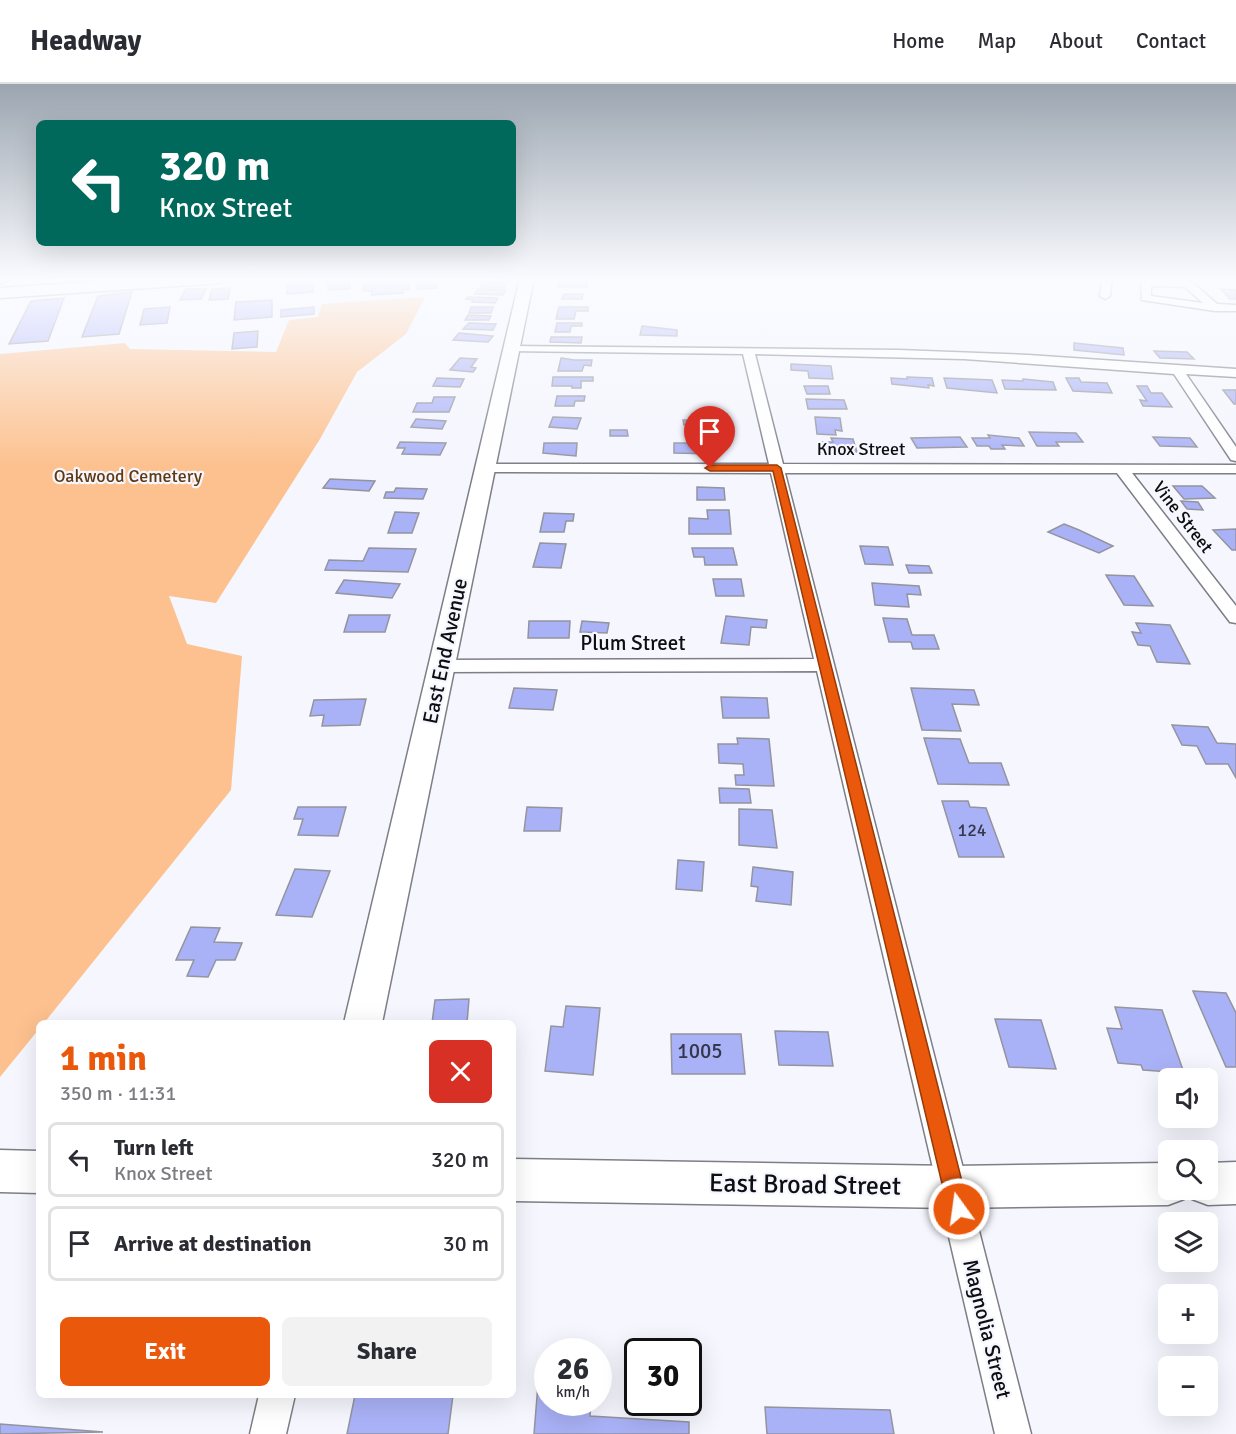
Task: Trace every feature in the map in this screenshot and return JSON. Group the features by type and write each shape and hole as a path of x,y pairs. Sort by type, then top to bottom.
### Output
{"street":[{"name":"East End Avenue","path":"364,1020 514,341"},
{"path":"512,349 748,351 1027,359 1178,371 1236,373"},
{"name":"Magnolia Street","path":"748,351 1013,1434"},
{"path":"1178,371 1236,457"},
{"name":"Knox Street","path":"486,468 1236,469"},
{"name":"Vine Street","path":"1122,469 1236,618"},
{"name":"Plum Street","path":"442,666 825,665"},
{"path":"0,1171 36,1172"},
{"name":"East Broad Street","path":"516,1180 953,1187 1158,1184"},
{"path":"1218,1184 1236,1183"},
{"path":"268,1434 276,1398"}],"green space":[{"name":"Oakwood Cemetery","path":"280,341 397,341 357,372 320,439 216,603 169,596 187,644 242,656 231,790 46,1020 36,1020 36,1033 0,1077 0,354 125,343 130,349 276,352"}],"building":[{"path":"11,341 48,341 9,344"},
{"path":"233,341 257,341 257,347 232,349"},
{"path":"550,341 581,341 581,343"},
{"path":"1074,343 1123,348 1124,355 1074,350"},
{"path":"1154,351 1187,352 1194,359 1160,358"},
{"path":"460,358 477,359 471,367 476,368 473,372 450,370"},
{"path":"561,358 592,360 591,366 584,365 582,371 558,371"},
{"path":"791,364 831,366 833,379 809,378 808,371 791,370"},
{"path":"553,377 593,377 593,381 581,381 581,388 552,386"},
{"path":"907,377 932,378 934,386 928,385 929,388 892,384 891,378 907,379"},
{"path":"437,378 464,379 460,387 433,386"},
{"path":"944,378 992,380 997,393 947,388"},
{"path":"1066,378 1079,378 1081,382 1107,383 1112,393 1073,391"},
{"path":"1023,379 1053,382 1056,390 1005,389 1002,380 1023,381"},
{"path":"804,386 828,386 830,394 807,394"},
{"path":"1137,386 1147,386 1151,393 1162,393 1172,407 1143,406 1140,400 1147,401"},
{"path":"1223,390 1236,390 1236,404 1234,404"},
{"path":"557,396 585,396 584,401 575,401 574,406 555,406"},
{"path":"434,397 455,397 449,412 413,412 417,403 432,403"},
{"path":"806,399 844,400 847,409 808,409"},
{"path":"553,417 581,418 577,429 549,427"},
{"path":"815,417 840,418 842,431 835,430 836,435 817,434"},
{"path":"416,419 446,421 442,429 411,427"},
{"path":"683,420 710,420 712,430 692,430 692,425 684,425"},
{"path":"610,430 627,430 628,436 610,436"},
{"path":"1029,432 1076,433 1083,442 1056,442 1059,446 1037,446"},
{"path":"988,435 1019,438 1024,446 1002,445 1005,449 991,449 989,446 977,446 972,438 990,438"},
{"path":"960,437 967,447 917,448 911,438"},
{"path":"1153,437 1190,438 1197,447 1160,446"},
{"path":"831,438 853,439 857,452 823,452 820,442 833,442"},
{"path":"694,440 714,440 715,454 674,453 674,443 694,443"},
{"path":"400,442 446,443 440,455 402,454 405,448 397,448"},
{"path":"544,443 577,443 576,456 543,453"},
{"path":"330,479 375,481 369,491 323,488"},
{"path":"1173,486 1202,486 1215,498 1184,499"},
{"path":"697,487 724,488 725,500 697,500"},
{"path":"396,488 427,489 423,499 384,498 386,492 394,492"},
{"path":"1181,501 1198,502 1203,510 1187,509"},
{"path":"707,510 729,510 731,534 689,534 689,518 708,519"},
{"path":"395,512 419,513 412,533 388,533"},
{"path":"544,513 574,514 573,521 566,521 564,532 540,532"},
{"path":"1064,524 1113,546 1099,553 1048,532"},
{"path":"1236,529 1236,550 1232,550 1213,530"},
{"path":"540,543 566,544 561,568 533,567"},
{"path":"860,546 888,547 893,565 865,564"},
{"path":"369,548 416,549 408,572 325,570 329,560 363,561"},
{"path":"692,548 733,548 737,565 705,565 704,557 694,557"},
{"path":"906,565 929,566 932,573 909,573"},
{"path":"1106,575 1134,576 1153,606 1124,605"},
{"path":"713,579 741,579 744,596 716,596"},
{"path":"344,580 400,584 392,598 336,593"},
{"path":"872,583 919,586 921,595 907,594 909,607 875,605"},
{"path":"349,615 390,615 385,632 344,632"},
{"path":"726,616 767,620 766,628 751,627 749,645 721,643"},
{"path":"883,618 907,619 912,635 934,635 939,649 913,649 911,642 889,642"},
{"path":"529,621 570,621 569,638 528,638"},
{"path":"582,621 609,623 607,633 580,632"},
{"path":"1136,623 1170,625 1190,664 1157,662 1150,646 1138,645 1132,632 1141,633"},
{"path":"514,688 557,690 553,710 509,708"},
{"path":"911,688 974,690 979,705 952,704 961,731 922,730"},
{"path":"721,697 767,698 769,718 723,718"},
{"path":"366,699 360,725 322,726 324,715 310,716 314,700"},
{"path":"1172,725 1208,727 1217,743 1236,744 1236,778 1228,764 1206,764 1197,746 1182,745"},
{"path":"737,738 769,739 774,786 736,785 735,775 744,775 743,764 719,763 718,744 738,744"},
{"path":"924,738 960,739 969,763 1001,763 1009,785 938,784"},
{"path":"719,788 749,789 751,803 720,803"},
{"path":"942,801 968,801 970,807 986,808 1004,857 959,857"},
{"path":"298,807 346,807 338,836 298,835 303,819 294,819"},
{"path":"527,807 562,808 560,831 524,831"},
{"path":"739,809 772,810 777,848 739,845"},
{"path":"678,860 704,862 702,891 676,889"},
{"path":"753,867 793,872 791,905 756,901 758,887 751,886"},
{"path":"295,869 330,871 312,917 276,915"},
{"path":"191,927 220,928 214,942 242,943 235,960 216,960 208,977 187,976 194,960 176,960"},
{"path":"1193,991 1226,993 1236,1013 1236,1067 1226,1067"},
{"path":"469,999 467,1020 432,1020 435,1000"},
{"path":"566,1006 600,1008 593,1075 545,1071 551,1026 563,1027"},
{"path":"1115,1007 1162,1010 1182,1068 1158,1068 1158,1071 1143,1070 1141,1065 1118,1063 1107,1028 1122,1029"},
{"path":"995,1019 1041,1020 1056,1069 1009,1067"},
{"path":"775,1031 828,1032 833,1066 779,1065"},
{"path":"671,1034 741,1034 745,1074 672,1074"},
{"path":"354,1398 453,1398 448,1434 347,1434"},
{"path":"765,1407 890,1410 894,1434 767,1434"},
{"path":"535,1416 590,1416 689,1422 689,1434 534,1434"},
{"path":"0,1424 103,1432 0,1434"}],"route":[{"path":"710,468 777,468 959,1209"}]}
